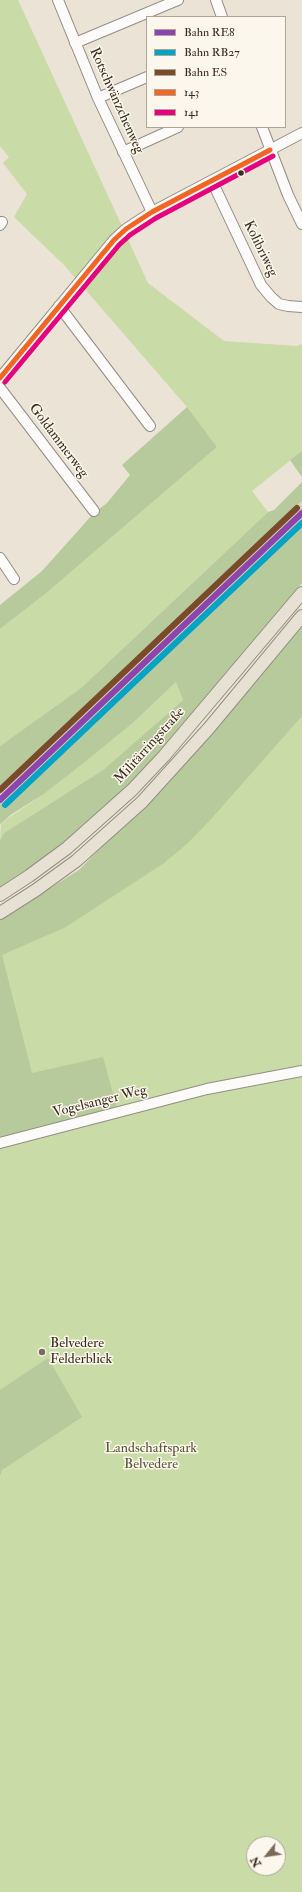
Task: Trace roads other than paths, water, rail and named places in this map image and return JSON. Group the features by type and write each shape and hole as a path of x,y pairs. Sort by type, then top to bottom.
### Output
{"main road":[{"name":"Militärringstraße","path":"0,895 67,848 132,790 164,756 302,594"},
{"path":"0,913 36,890 76,861 142,802 208,728 302,616"}],"street":[{"name":"Rotschwänzchenweg","path":"58,0 98,98 122,152 152,212"},
{"path":"75,42 178,0"},
{"path":"216,0 222,16"},
{"path":"98,98 146,76"},
{"path":"122,152 176,128"},
{"path":"262,128 270,150 302,224"},
{"path":"0,378 114,240 139,220 152,212 302,133"},
{"name":"Kolibriweg","path":"212,181 261,285 270,297 279,304 302,307"},
{"path":"59,306 150,426"},
{"name":"Goldammerweg","path":"0,388 94,511"},
{"path":"0,558 14,579"},
{"name":"Vogelsanger Weg","path":"0,1143 208,1089 302,1071"}],"rail line":[{"name":"ES","path":"0,790 297,508"},
{"name":"RE8","path":"0,800 302,513"},
{"name":"RB27","path":"5,805 302,523"}],"place":[{"name":"Belvedere Felderblick","path":"42,1352"}],"park label":[{"name":"Landschaftspark Belvedere","path":"151,1458"}]}
